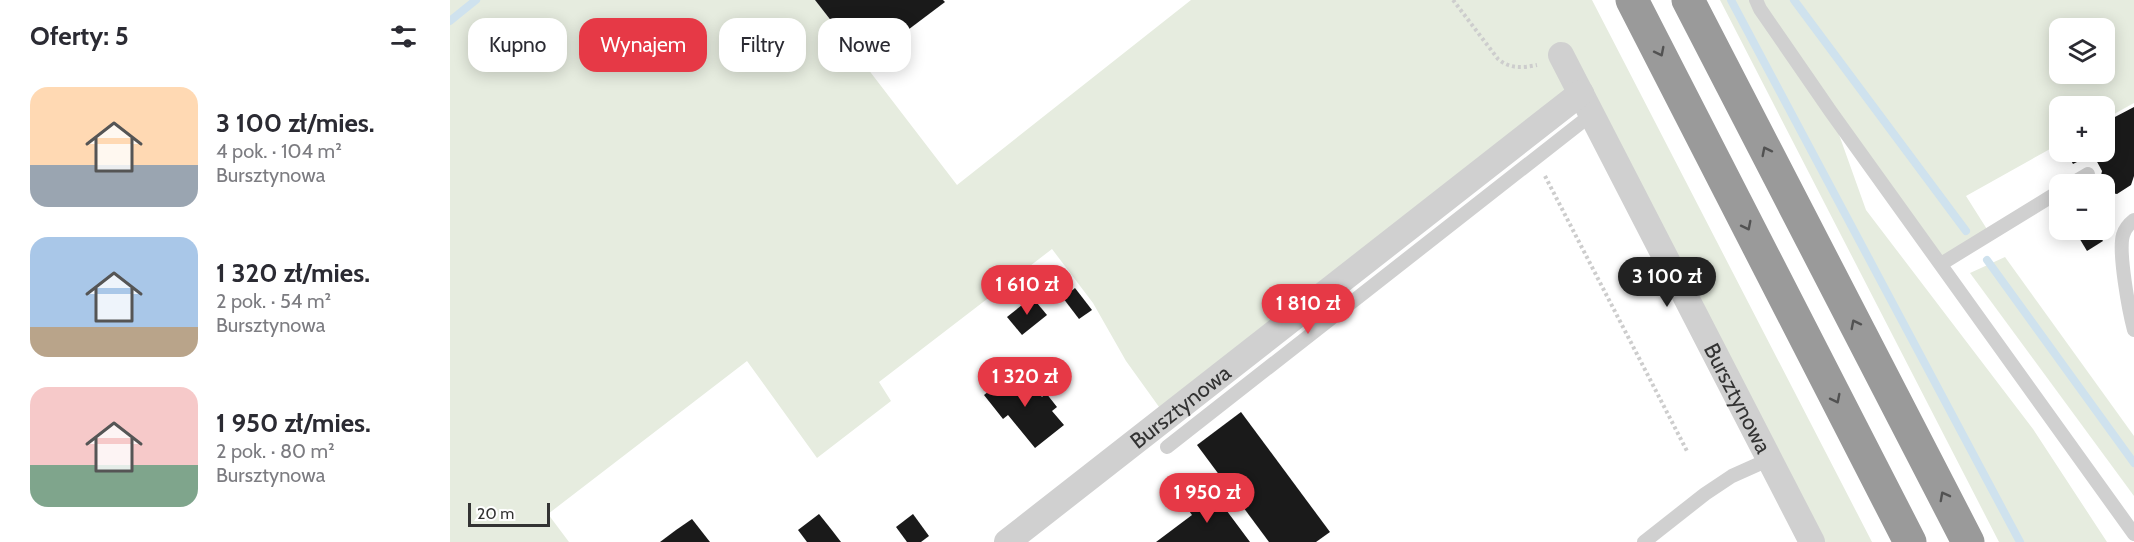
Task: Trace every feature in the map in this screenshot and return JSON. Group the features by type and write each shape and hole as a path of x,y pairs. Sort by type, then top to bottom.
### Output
{"highway":[{"path":"1632,0 1910,542"},
{"path":"1688,0 1968,542"}],"street":[{"name":"Bursztynowa","path":"1561,55 1812,542"},
{"name":"Bursztynowa","path":"1007,542 1586,104"}],"lane":[{"path":"1756,0 1831,112 2134,534"},
{"path":"1167,447 1535,158 1586,104"},
{"path":"1941,264 2049,198"},
{"path":"2134,220 2127,226 2122,239 2127,299 2134,330"},
{"path":"1644,542 1723,482 1770,459"}],"path":[{"path":"1453,0 1505,65 1525,68 1561,55"},
{"path":"1535,158 1688,453"}],"shaded area":[{"path":"450,0 815,0 829,18 818,18 818,72 870,72 957,185 1191,0 1592,0 1872,542 1812,542 1581,93 1167,418 1126,361 1093,303 1052,249 879,382 891,401 817,458 747,361 548,514 569,542 450,542"},
{"path":"1720,0 2134,0 2134,103 2115,113 2115,96 2049,96 2049,150 1966,196 1990,234 1941,264 1832,115 1866,210 2033,429 2107,542 1999,542"},
{"path":"2005,257 2134,436 2134,496 1970,273"}],"building":[{"path":"815,0 943,0 945,2 911,28 911,18 829,18"},
{"path":"2134,107 2134,176 2131,185 2117,194 2115,194 2115,174 2101,174 2097,162 2115,162 2115,117"},
{"path":"2080,240 2102,240 2103,241 2087,251"},
{"path":"1075,288 1092,310 1079,319 1063,298"},
{"path":"1032,297 1047,315 1022,335 1007,317"},
{"path":"1018,368 1042,397 1046,393 1057,407 1052,411 1064,425 1035,448 1008,415 1003,419 984,395"},
{"path":"1241,412 1330,532 1316,542 1269,542 1197,445"},
{"path":"1207,493 1215,495 1250,542 1156,542 1192,515 1187,508"},
{"path":"819,514 841,542 807,542 798,530"},
{"path":"913,514 929,536 921,542 907,542 896,527"},
{"path":"692,519 710,542 660,542 676,530"}],"waterway":[{"path":"450,21 476,0"},
{"path":"1731,0 2020,542"},
{"path":"1794,0 1966,231"},
{"path":"1987,260 2134,463"}]}
